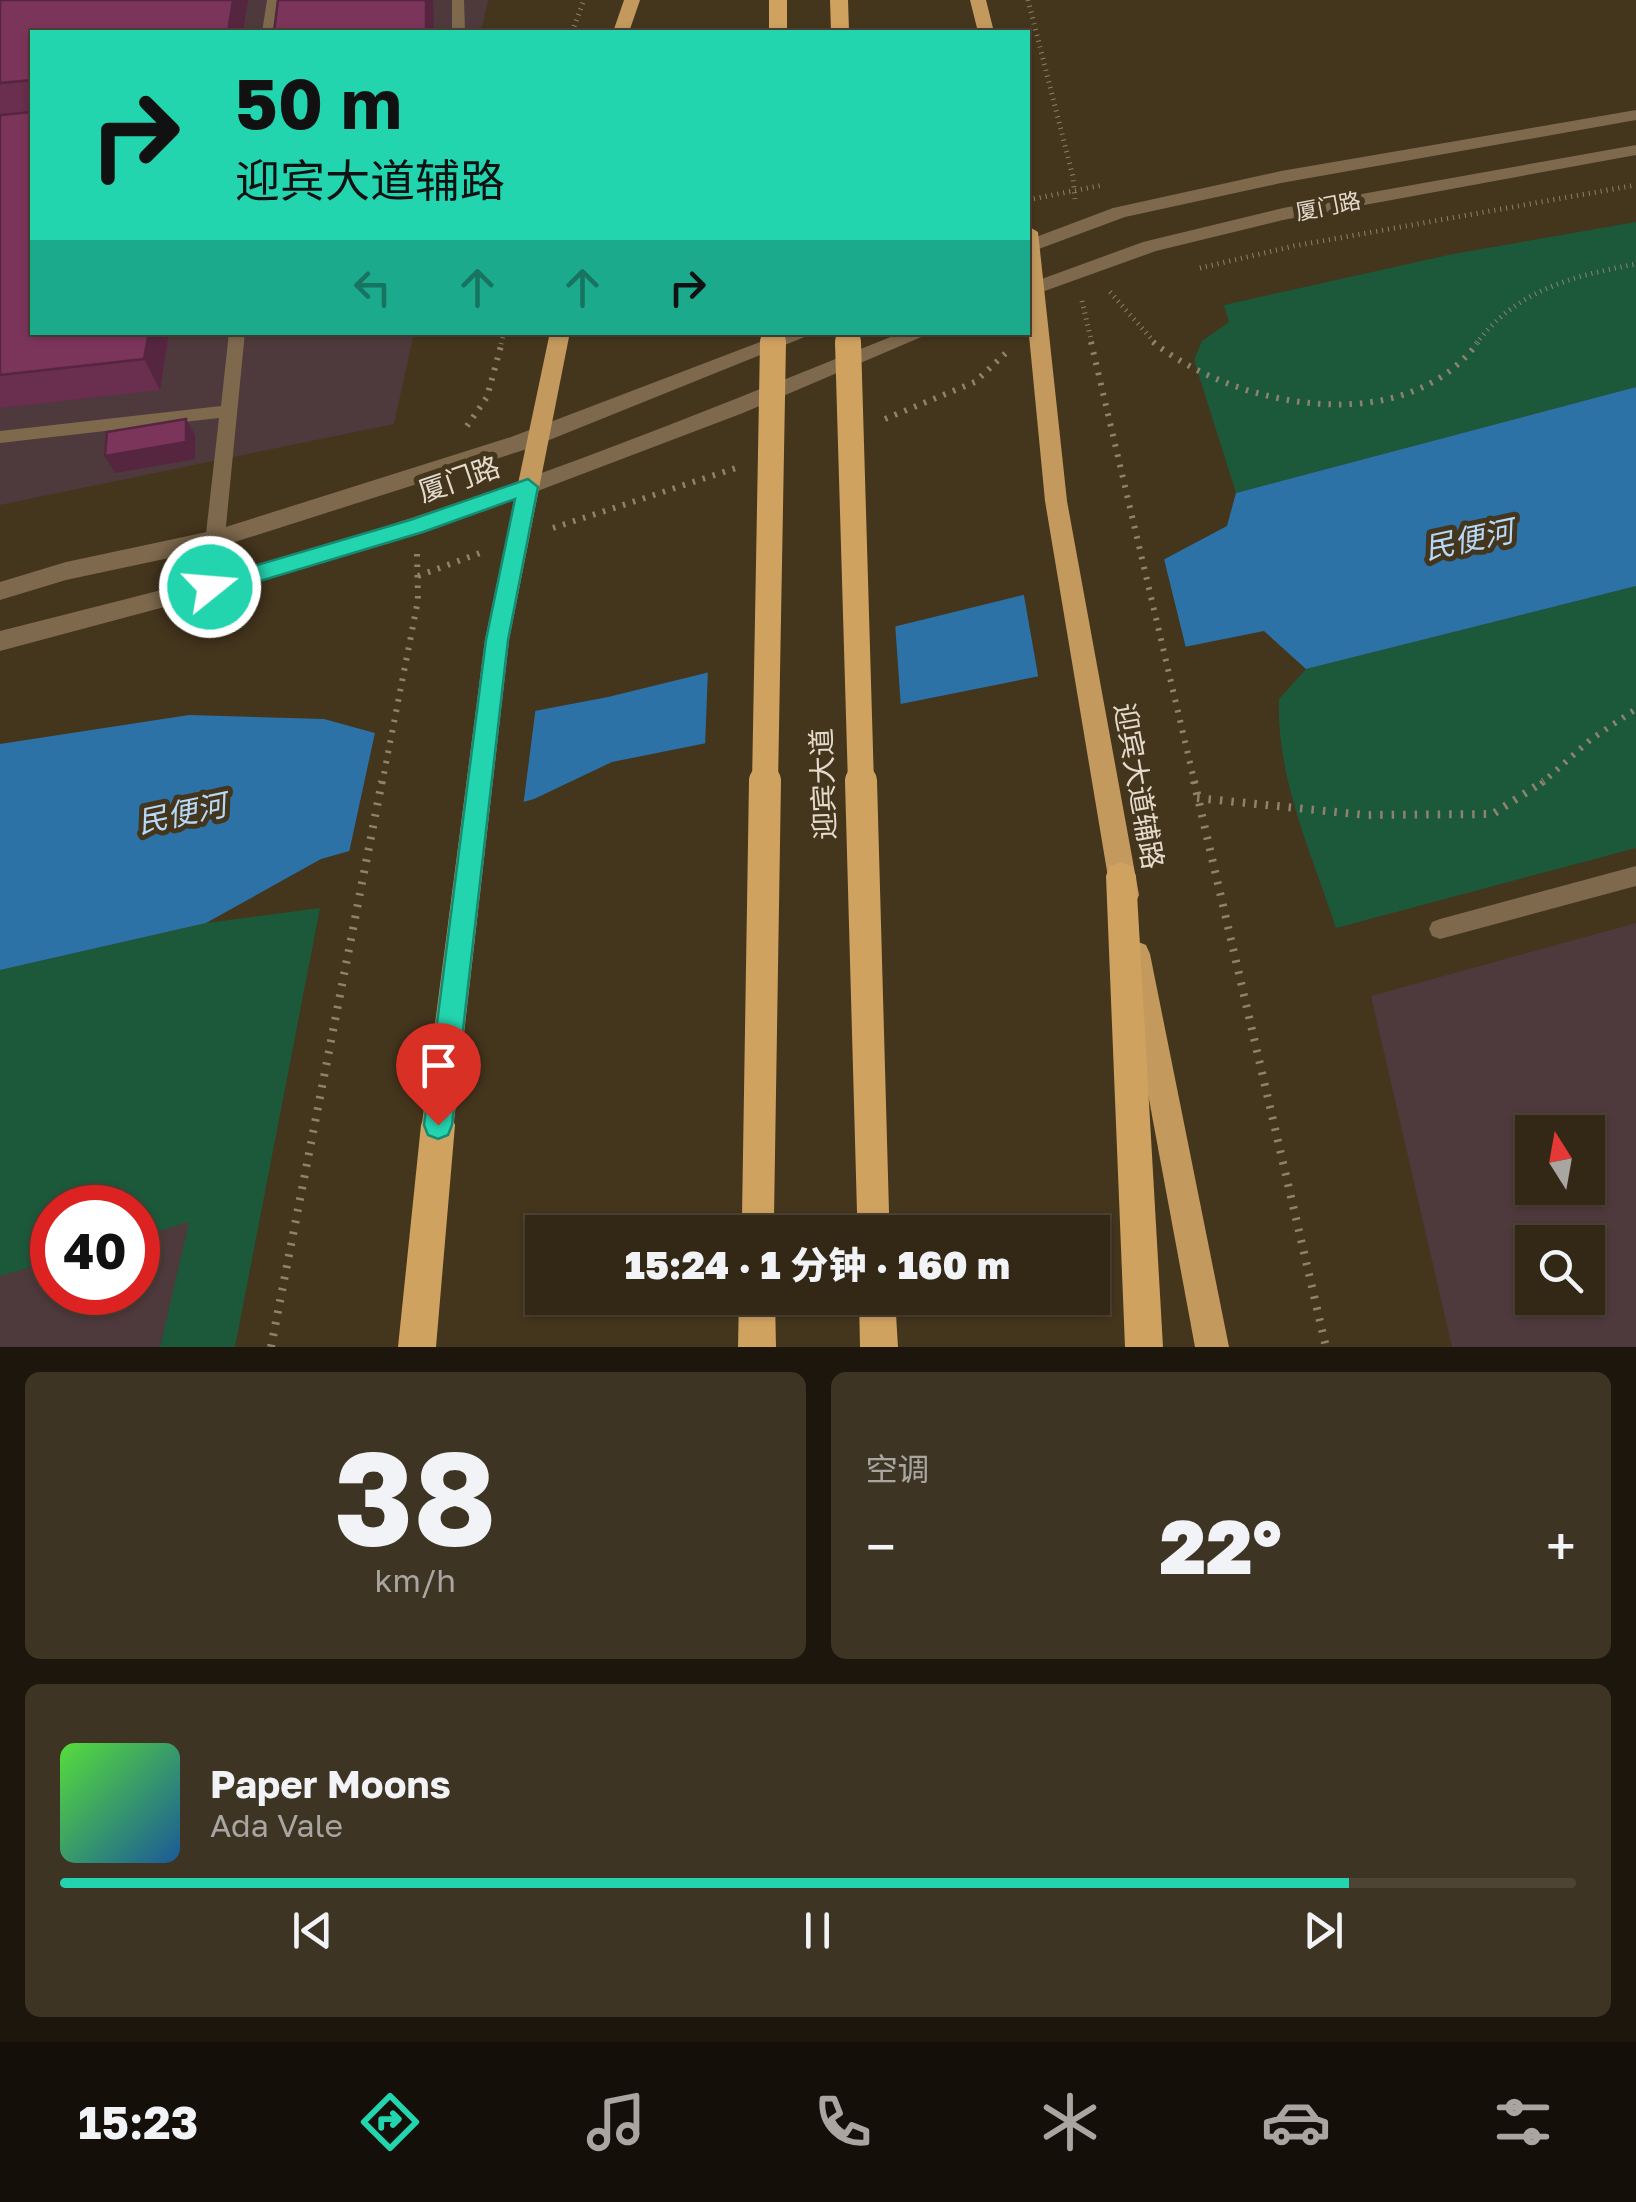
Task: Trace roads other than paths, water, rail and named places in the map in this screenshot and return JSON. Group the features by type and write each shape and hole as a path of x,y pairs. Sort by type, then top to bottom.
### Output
{"highway":[{"path":"778,0 778,30"},
{"path":"839,0 840,30"},
{"name":"迎宾大道","path":"758,1215 772,335"},
{"name":"迎宾大道","path":"848,335 873,1215"},
{"path":"1121,876 1144,1347"},
{"path":"417,1347 438,1125"},
{"path":"757,1315 757,1347"},
{"path":"878,1315 879,1347"}],"main road":[{"path":"621,30 632,0"},
{"path":"978,0 986,30"},
{"name":"迎宾大道辅路","path":"1030,290 1056,501 1098,745 1212,1347"},
{"path":"404,1347 438,1125 497,640 559,335"}],"street":[{"name":"厦门路","path":"1030,241 1120,212 1281,177 1636,116"},
{"name":"厦门路","path":"1030,290 1150,246 1283,214 1636,150"},
{"name":"厦门路","path":"0,591 66,571 216,539 539,435 799,335"},
{"name":"厦门路","path":"0,641 210,587 415,526 528,487 916,335"}],"lane":[{"path":"269,30 273,0"},
{"path":"458,0 459,30"},
{"path":"210,587 237,335"},
{"path":"0,438 228,411"},
{"path":"1440,929 1636,876"}],"water":[{"name":"民便河","path":"1636,387 1636,586 1306,669 1264,631 612,762 534,799 321,859 206,923 0,970 0,744 189,715 324,719 393,738 608,697 1161,561 1227,526 1236,493"}]}
